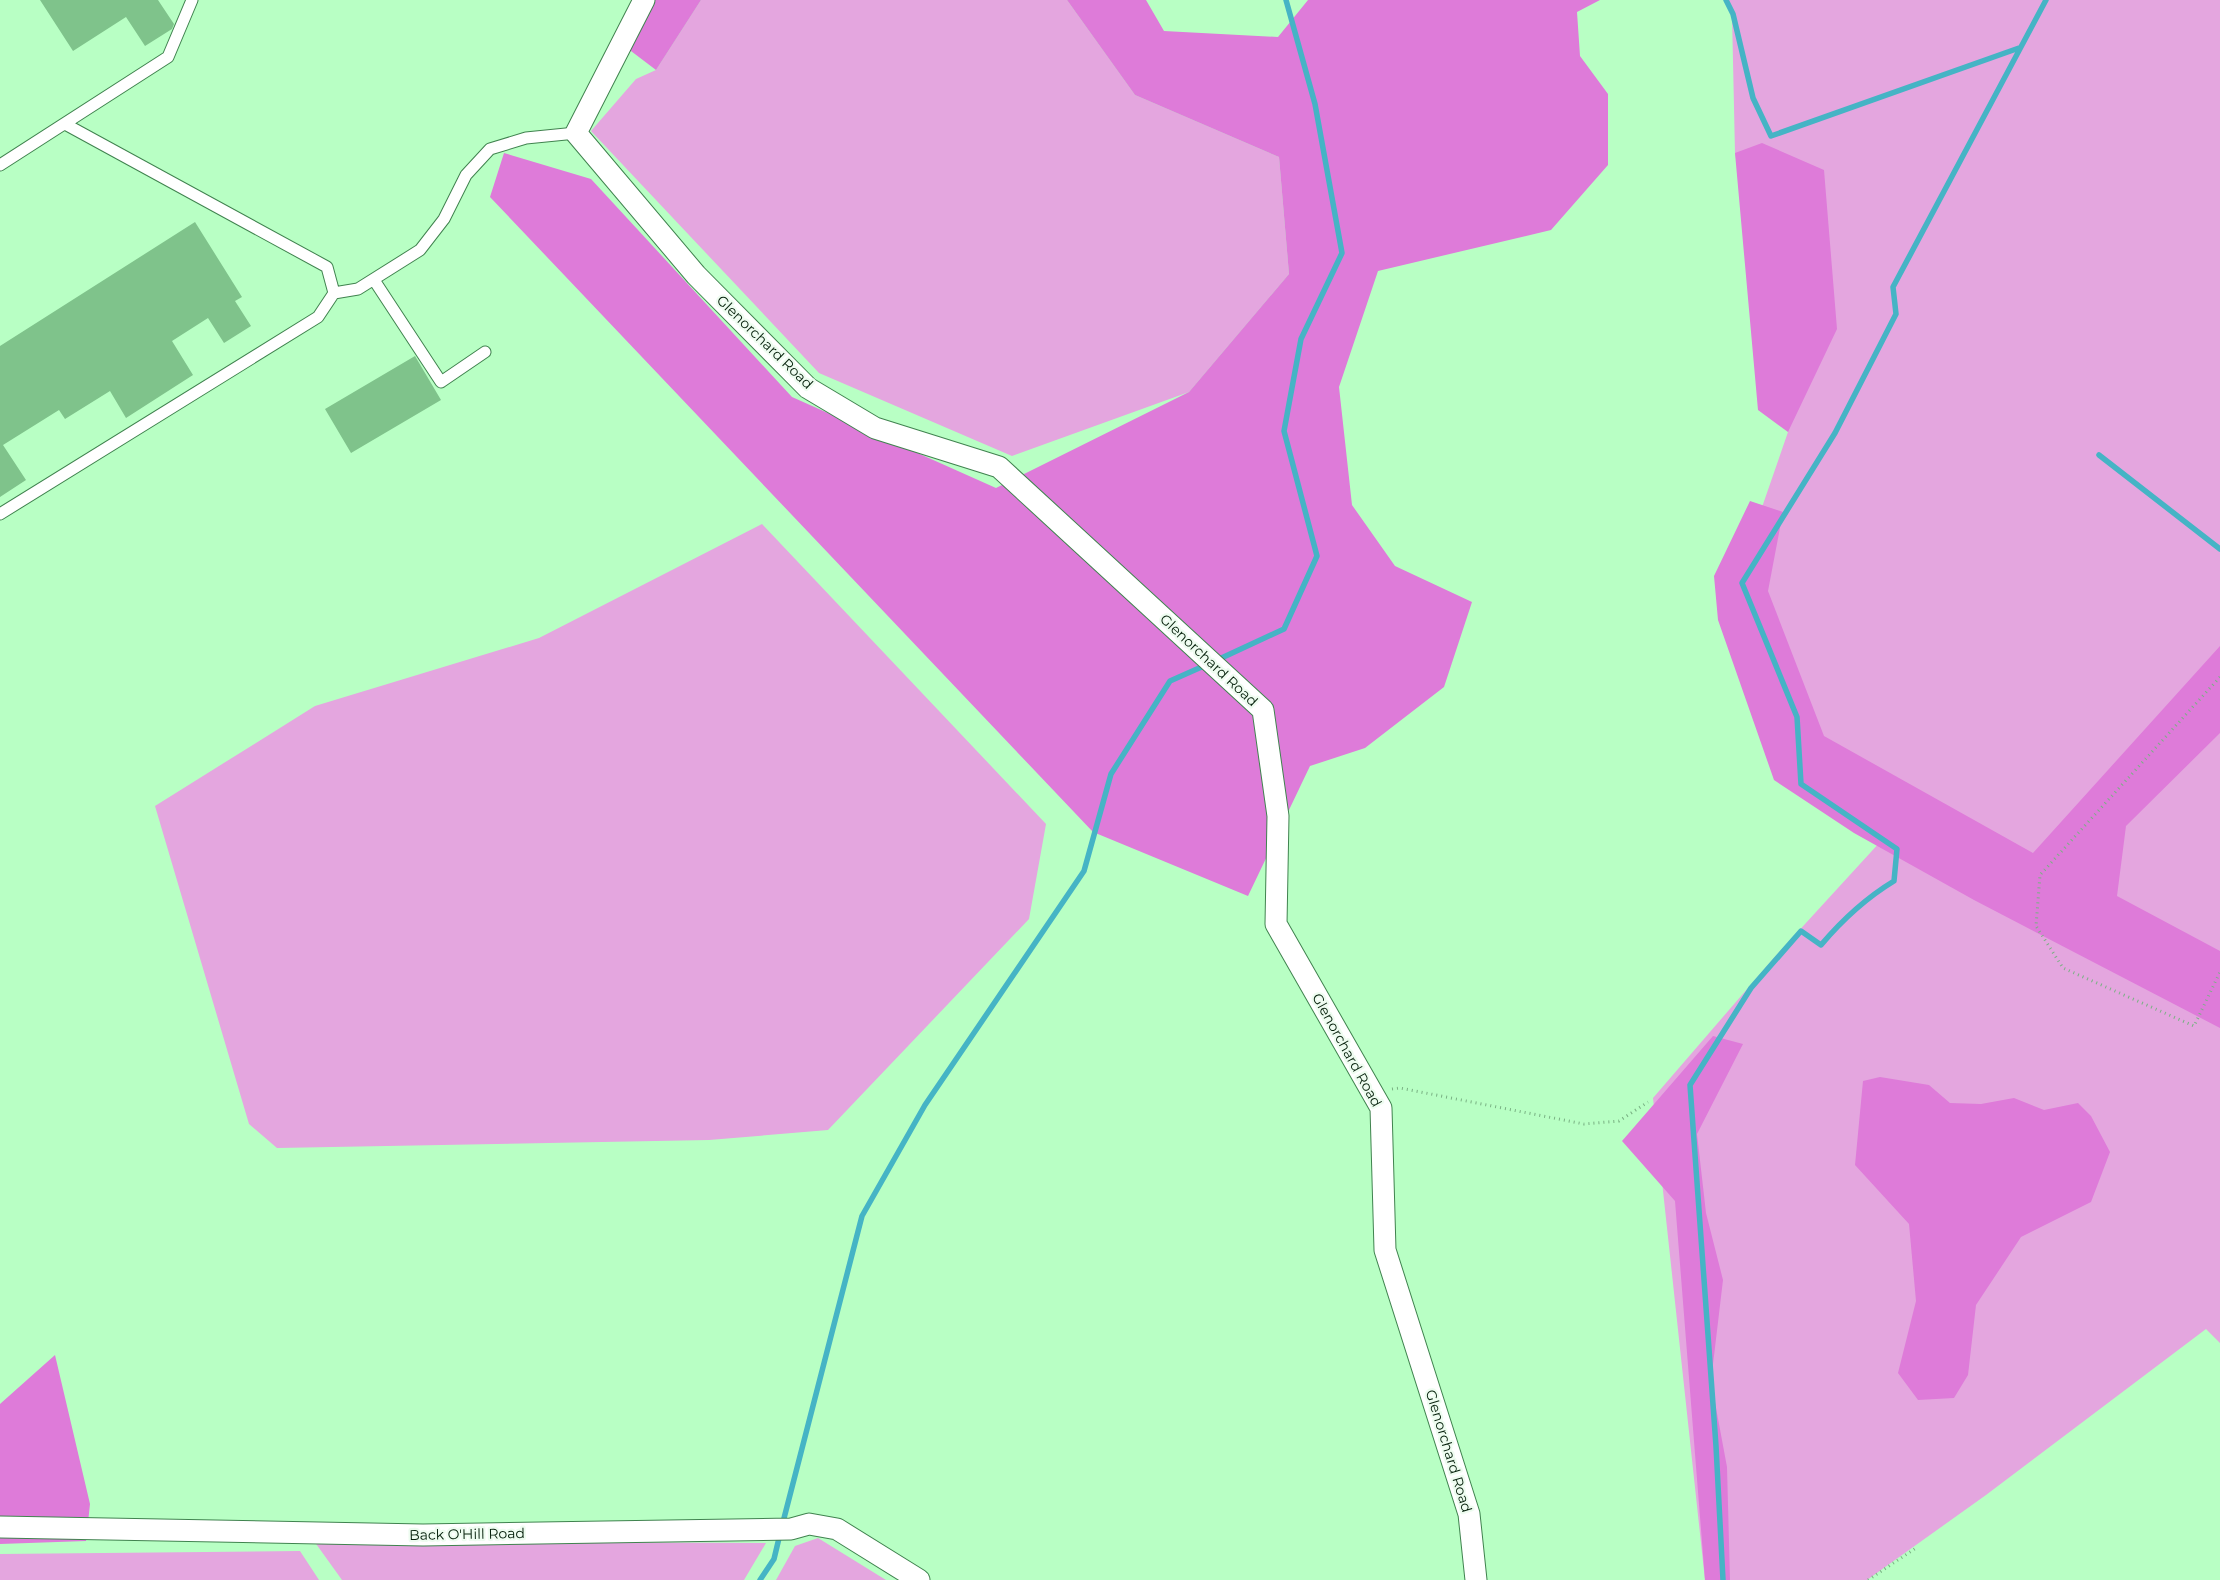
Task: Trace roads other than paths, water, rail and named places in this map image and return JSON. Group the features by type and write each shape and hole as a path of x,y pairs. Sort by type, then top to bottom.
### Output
{"street":[{"path":"576,134 644,0"},
{"name":"Glenorchard Road","path":"576,134 696,275 808,388 875,428 999,467 1264,710 1278,816 1276,924 1381,1108 1385,1250 1469,1514 1476,1580"},
{"name":"Back O'Hill Road","path":"0,1528 423,1535 791,1529 808,1524 838,1530 918,1580"}],"lane":[{"path":"0,165 168,57 192,0"},
{"path":"65,124 327,267 334,293"},
{"path":"0,514 318,317 334,293 358,289 420,250 444,219 466,175 490,149 526,138 576,134"},
{"path":"374,280 441,382 485,352"}],"waterway":[{"path":"1215,661 1284,629 1317,556 1284,431 1301,339 1342,253 1315,104 1286,0"},
{"path":"1726,0 1733,14 1753,98 1771,136 2019,48"},
{"path":"1723,1580 1716,1446 1690,1085 1751,988 1801,931 1821,945 1855,910 1894,881 1897,849 1801,784 1797,717 1742,583 1835,433 1896,314 1893,287 2046,0"},
{"path":"2099,455 2220,549"},
{"path":"782,1526 862,1216 925,1105 1084,871 1111,774 1170,681 1206,665"},
{"path":"760,1580 774,1559 780,1534"}]}
